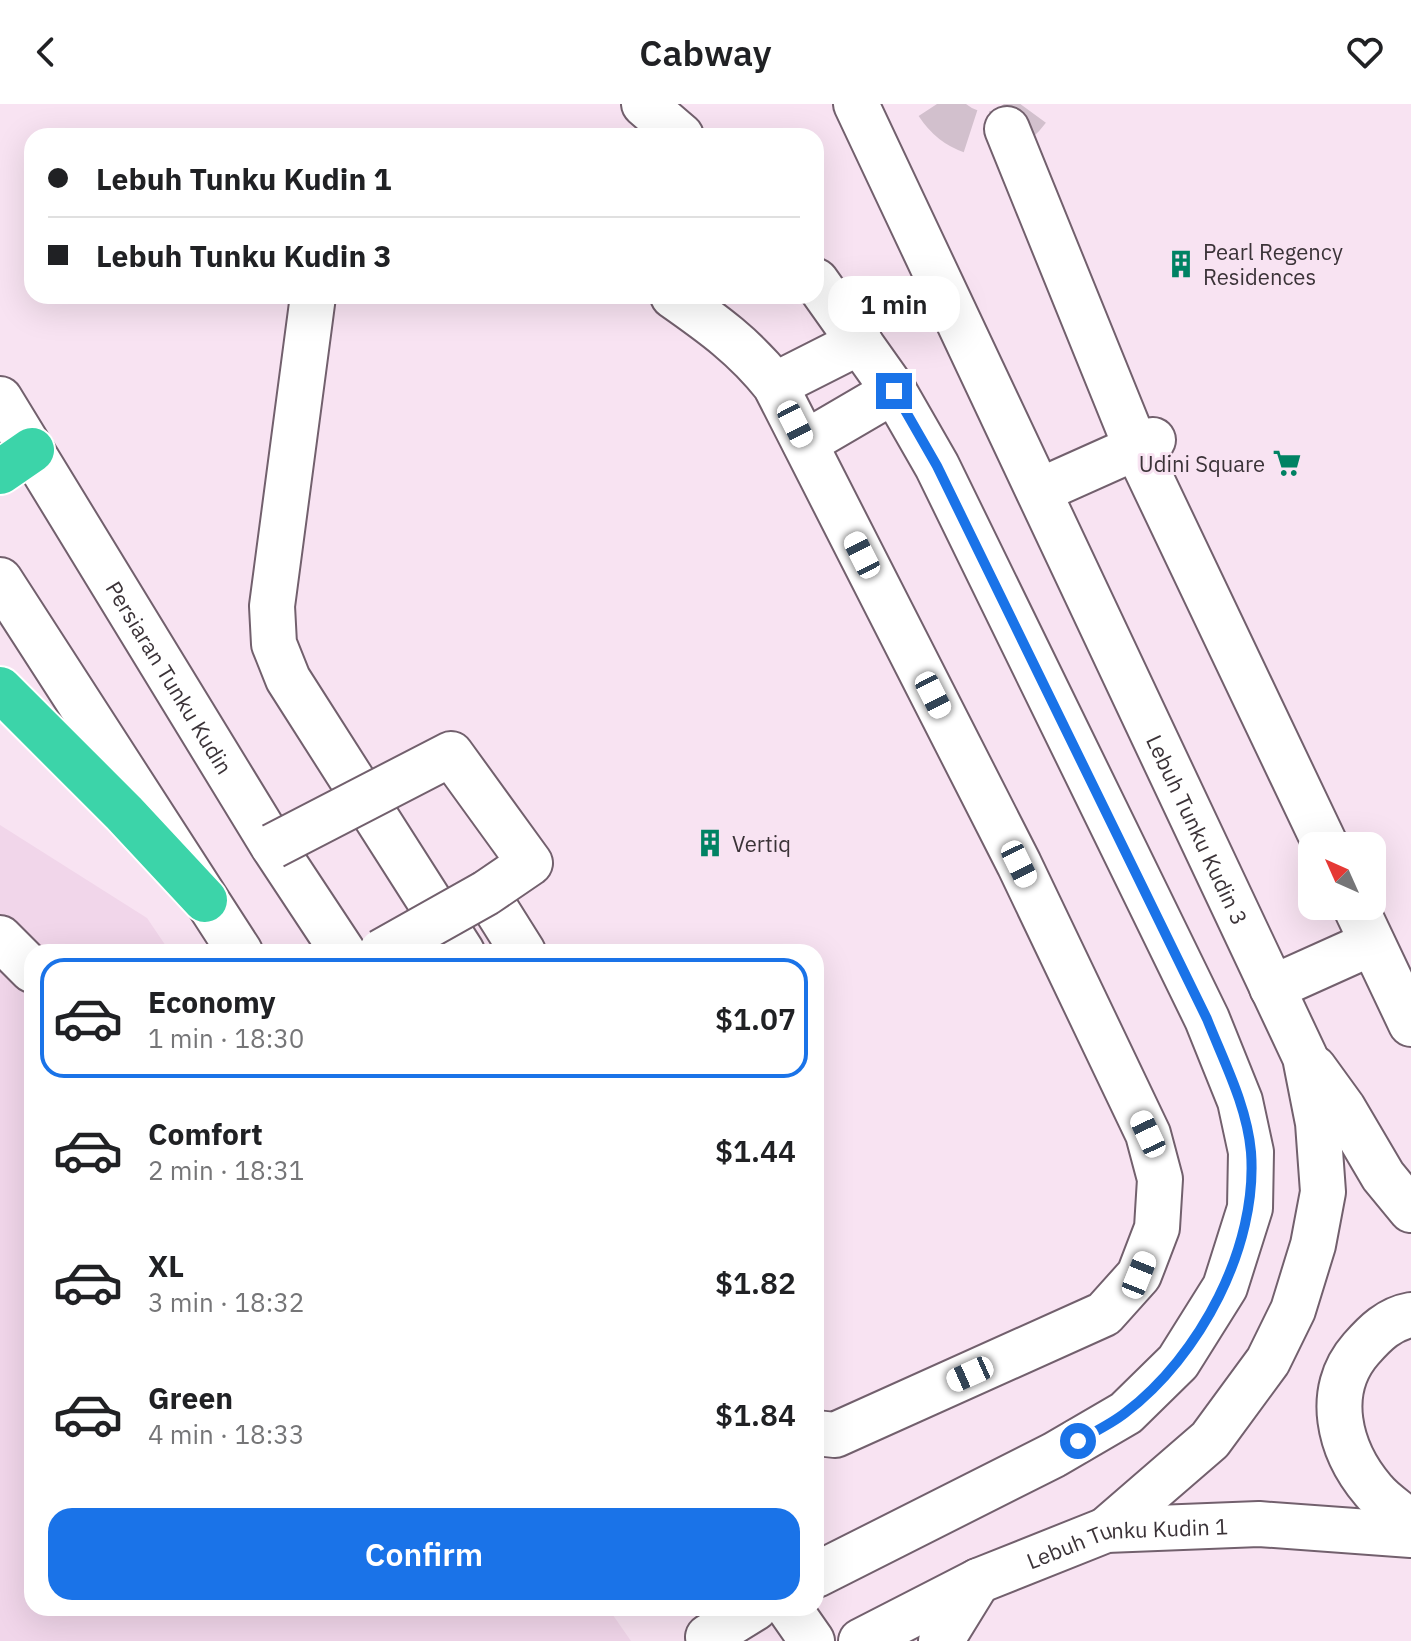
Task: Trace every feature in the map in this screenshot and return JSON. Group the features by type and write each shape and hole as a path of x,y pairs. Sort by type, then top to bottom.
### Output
{"highway":[{"path":"0,689 124,813 205,900"}],"street":[{"path":"644,104 672,128"},
{"name":"Lebuh Tunku Kudin 3","path":"856,104 1305,1057 1318,1123 1323,1192 1313,1245 1293,1310 1268,1361 1210,1440 1106,1530"},
{"path":"1007,129 1320,832"},
{"path":"824,292 894,391 937,466 1193,991 1240,1101 1251,1152 1250,1208 1225,1287 1178,1362 1126,1413 1054,1455 824,1571"},
{"path":"312,304 272,606 274,644 288,679 457,944"},
{"path":"684,304 741,346 775,385 1019,864 1148,1134 1160,1179 1157,1228 1139,1275 1104,1314 835,1435 824,1434"},
{"path":"775,385 860,342"},
{"path":"805,443 894,391"},
{"name":"Persiaran Tunku Kudin","path":"0,399 16,461 338,944"},
{"path":"1039,491 1145,443"},
{"path":"0,580 235,944"},
{"path":"273,846 451,754 530,863 486,893 395,944"},
{"path":"486,893 518,944"},
{"path":"1272,988 1363,924 1411,1024"},
{"path":"0,938 24,962"},
{"path":"1305,1057 1343,1108 1383,1176 1411,1210"},
{"path":"1411,1315 1379,1328 1359,1351 1349,1363 1338,1400 1342,1431 1352,1458 1374,1491 1411,1523"},
{"name":"Lebuh Tunku Kudin 1","path":"861,1641 978,1581 1106,1530 1259,1524 1411,1535"},
{"path":"941,1641 978,1581"},
{"path":"702,1629 735,1616"},
{"path":"795,1616 812,1641"}],"shaded area":[{"path":"0,825 147,918 165,944 24,944 24,1616 614,1616 631,1641 0,1641"}],"tunnel":[{"path":"937,104 959,126 984,134 1010,127 1032,104"}],"place":[{"name":"Pearl Regency Residences","path":"1181,264"},
{"name":"Udini Square","path":"1287,463"},
{"name":"Vertiq","path":"710,843"}],"route":[{"path":"894,391 937,466 1207,1019 1240,1101 1251,1152 1250,1208 1225,1287 1178,1362 1126,1413 1078,1441"}]}
